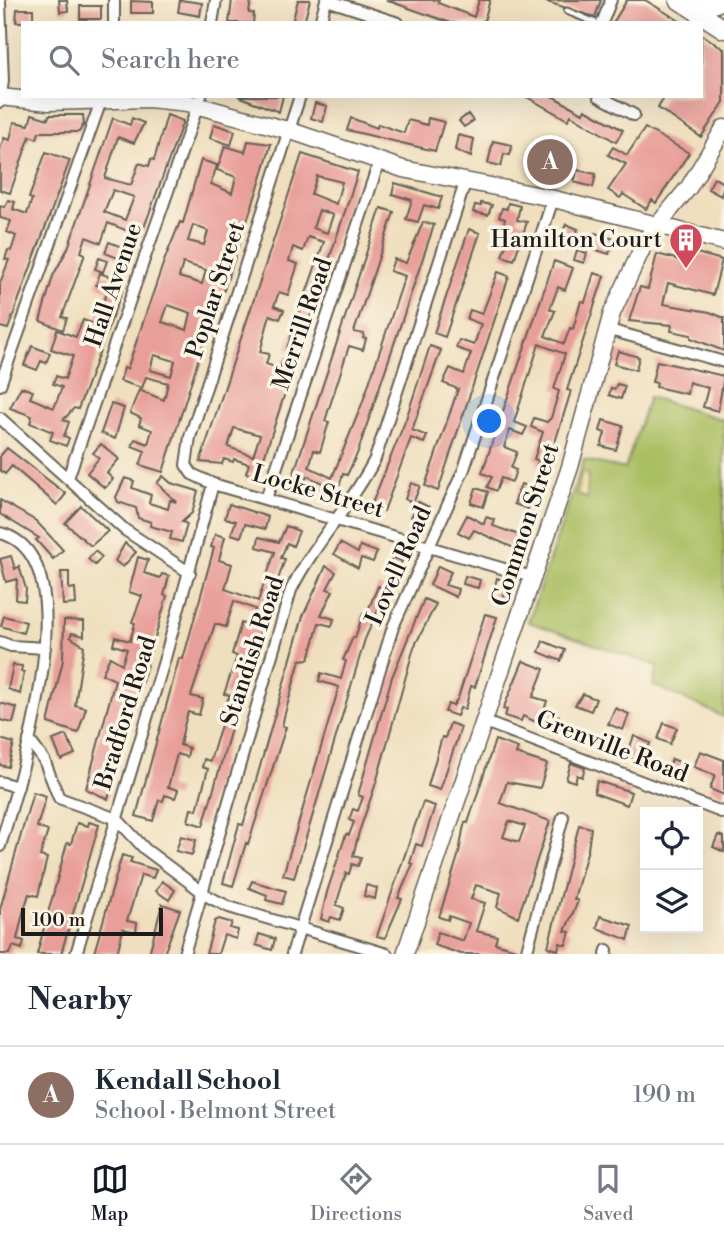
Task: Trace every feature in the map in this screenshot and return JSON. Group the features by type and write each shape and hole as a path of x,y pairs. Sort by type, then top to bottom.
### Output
{"main road":[{"path":"684,3 706,7 723,0"},
{"path":"684,3 724,29"},
{"path":"1,99 49,102 110,99 201,101 379,162 553,199 724,242"},
{"name":"Common Street","path":"405,954 576,450 606,329 636,258 694,180 724,128"}],"street":[{"path":"114,0 114,21"},
{"path":"212,21 216,0"},
{"path":"321,21 327,0 392,21"},
{"path":"603,21 611,0"},
{"path":"0,2 1,99"},
{"name":"Poplar Street","path":"213,484 192,474 186,465 185,455 299,98"},
{"path":"603,98 634,115"},
{"path":"0,385 110,99"},
{"name":"Hall Avenue","path":"68,478 201,101"},
{"name":"Merrill Road","path":"266,499 379,162"},
{"name":"Standish Road","path":"184,954 292,590 304,564 356,495 375,459 466,180"},
{"name":"Lovell Road","path":"292,954 393,627 464,469 553,199"},
{"path":"606,329 724,362"},
{"path":"0,418 125,530 190,573"},
{"name":"Locke Street","path":"213,484 532,577"},
{"name":"Bradford Road","path":"76,954 190,573 213,484"},
{"path":"0,533 21,544 34,559 44,605 45,648 41,684 29,740 0,846"},
{"path":"0,642 12,646 45,648"},
{"name":"Grenville Road","path":"485,722 724,813"},
{"path":"29,740 38,750 59,799 117,819 145,849 203,894 229,907 387,954"},
{"path":"0,782 18,787"},
{"path":"526,954 563,817"}],"lane":[{"path":"567,11 591,21"}],"green space":[{"path":"649,397 724,420 724,717 653,685 658,666 528,622 584,460 625,469"}],"sand":[{"path":"582,472 588,473 587,499 577,494"}],"building":[{"path":"59,0 67,0 68,11 60,12"},
{"path":"180,0 202,3 200,16 178,12"},
{"path":"232,0 251,0 249,13 254,14 253,21 229,21"},
{"path":"298,0 310,0 305,21 293,21"},
{"path":"386,0 439,0 438,3 474,17 479,0 490,0 484,21 445,21"},
{"path":"601,0 595,17 544,1"},
{"path":"627,0 645,0 680,21 614,21"},
{"path":"131,1 153,2 153,13 131,13"},
{"path":"80,6 101,6 101,19 80,19"},
{"path":"17,9 33,9 33,21 16,22"},
{"path":"703,35 724,49 724,102 701,137 658,108 664,98 703,98"},
{"path":"243,98 282,98 279,112"},
{"path":"529,98 556,98 583,113 585,109 623,130 616,142 571,115 568,120"},
{"path":"315,103 327,106 323,122 311,118"},
{"path":"32,114 48,119 49,115 83,115 84,124 79,132 39,132 37,139 30,136 10,193 0,190 0,150 4,138 10,140 14,122 29,125"},
{"path":"468,114 473,121 464,127 459,121"},
{"path":"167,115 183,121 131,263 105,253 109,242 122,247 128,231 108,223 101,243 86,237 81,252 85,254 62,317 67,318 63,330 40,321 53,276 68,248 113,118 130,125 132,118 144,123 134,143 118,137 105,178 131,185 139,163 149,166 151,159 154,160","holes":["113,190 134,197 125,220 104,212"]},
{"path":"351,118 377,128 378,124 404,133 408,120 427,125 428,118 444,122 435,151 347,130"},
{"path":"214,124 235,131 231,145 210,138"},
{"path":"645,128 689,153 656,203 652,200 646,209 623,194 620,198 608,190 626,164 608,155 613,147 627,155"},
{"path":"458,135 474,139 471,157 455,150"},
{"path":"248,141 271,144 215,317 212,316 163,472 140,465 145,451 132,446 135,439 148,444 152,430 139,425 141,418 130,413 139,390 164,400 168,383 146,377 142,388 120,381 124,368 127,369 164,261 180,222 183,223 201,160 217,165 211,184 232,193 236,177 217,170 225,146 245,152","holes":["193,225 208,231 204,245 188,241","183,263 206,270 202,284 179,277","168,305 191,313 187,330 162,322","154,355 175,361 171,376 150,370"]},
{"path":"493,141 512,145 510,155 504,154 501,166 488,163"},
{"path":"543,150 564,155 561,168 555,166 552,178 537,175"},
{"path":"46,152 70,160 8,329 0,327 0,283 9,260 5,259 8,250 11,251 16,236 7,232 11,221 0,218 0,206 5,207 8,200 15,202 13,209 27,214 32,199 29,198"},
{"path":"302,154 358,172 298,354 287,348 324,242 308,237 303,251 293,247 289,261 298,264 288,295 279,292 274,306 284,310 280,319 270,315 260,352 269,354 266,364 280,369 283,359 295,362 258,476 246,473 249,464 234,459 233,462 224,459 222,464 200,462","holes":["317,176 342,182 336,204 311,194","319,210 333,215 327,233 313,228","234,428 260,435 253,456 228,447"]},
{"path":"577,170 596,174 593,187 574,182"},
{"path":"714,178 724,183 721,196 708,189"},
{"path":"395,183 442,197 438,209 424,205 418,222 406,219 412,200 392,194"},
{"path":"481,203 492,205 488,215 473,212 475,205 481,206"},
{"path":"508,203 520,206 517,220 527,222 514,260 502,256 511,233 502,231 505,219 499,217 502,208 507,209"},
{"path":"381,208 394,212 354,332 364,334 363,338 366,339 363,350 349,346 325,421 329,422 320,452 314,450 309,467 332,478 362,404 405,276 390,271 394,259 406,263 423,222 434,225 357,454 347,475 343,474 336,497 322,493 325,484 307,476 302,490 290,485"},
{"path":"566,224 578,229 571,247 558,242"},
{"path":"469,229 480,233 445,337 434,333"},
{"path":"595,233 614,239 609,254 590,248"},
{"path":"577,250 587,253 584,263 574,260"},
{"path":"686,250 722,260 713,295 668,283 663,304 710,312 724,318 724,351 691,338 691,335 671,331 672,325 629,321 640,287 648,289 657,254 683,261"},
{"path":"99,258 107,261 103,272 95,269"},
{"path":"554,261 573,268 565,290 558,287 550,309 555,311 545,336 564,344 570,328 573,329 581,301 585,302 594,273 604,276 567,390 571,391 547,468 537,464 539,461 534,459 543,432 531,427 534,418 547,422 551,418 559,391 554,389 565,354 539,344 514,422 527,427 523,435 510,430 504,447 517,452 511,468 516,470 512,482 501,478 496,491 487,487 492,477 482,473"},
{"path":"498,272 509,276 438,491 425,486 458,389 443,383 450,368 464,374 471,353 456,348 459,340 474,345 481,324 467,319 470,310 482,314"},
{"path":"100,273 125,283 78,409 74,408 63,420 69,422 64,436 69,438 66,446 50,440 53,432 30,423 32,416 10,408 21,387 33,391 30,398 54,408 62,387 53,384 56,376 65,379 73,356 51,349 57,330 76,337 83,320 95,324 108,290 96,285"},
{"path":"32,346 50,353 46,363 41,361 37,370 24,365"},
{"path":"430,346 441,350 412,430 427,436 424,443 411,438 384,511 371,506 406,419"},
{"path":"618,351 639,357 636,370 614,364"},
{"path":"657,361 724,376 718,411 703,407 708,388 689,382 687,394 656,387 657,383 652,382"},
{"path":"617,384 625,386 621,399 609,395 611,388 615,389"},
{"path":"111,404 124,408 115,439 101,433"},
{"path":"603,420 623,426 616,450 601,446 605,433 600,431"},
{"path":"101,444 119,459 107,473 113,479 105,488 87,473 99,458 93,453"},
{"path":"7,448 66,494 57,505 12,466 5,474 0,470 0,456"},
{"path":"163,476 171,483 198,491 192,513 182,522 187,524 182,542 170,539 172,532 150,526 151,522 138,518 136,508 118,502 116,497 125,478 134,481 132,488 151,495 149,503 168,509 170,500 176,502 157,483"},
{"path":"411,483 420,486 413,503 405,499"},
{"path":"521,484 535,489 528,509 514,504"},
{"path":"476,488 488,492 483,507 471,503"},
{"path":"0,500 36,521 63,550 53,559 36,540 39,538 0,514"},
{"path":"418,502 429,507 421,522 411,517"},
{"path":"229,504 268,517 265,529 245,524 241,537 231,534 236,521 225,518"},
{"path":"81,506 108,531 91,546 65,523"},
{"path":"467,515 484,524 486,517 495,520 493,526 525,537 523,546 518,544 516,549 474,530 469,538 458,532"},
{"path":"286,526 299,531 293,546 287,543 281,558 285,559 253,653 203,826 188,821 191,809 197,810 208,769 202,767 204,759 210,761 222,722 217,721 230,695 224,694 237,656 232,654 241,623 250,626 255,609 234,601 226,627 215,624 191,696 203,699 199,715 188,712 184,726 180,745 189,748 187,757 177,754 168,787 178,790 175,798 165,795 163,801 159,800 153,821 136,816 179,658 183,659 214,548 211,547 215,534 225,537 219,560 232,564 225,589 258,601 275,552 257,547 259,537 279,542"},
{"path":"125,543 136,552 123,567 115,561"},
{"path":"340,543 358,553 360,546 377,552 373,562 361,558 358,568 334,554"},
{"path":"95,551 102,557 95,565 88,559"},
{"path":"11,556 15,569 19,566 26,589 25,601 16,600 17,579 6,582 0,559"},
{"path":"138,557 148,560 144,573 160,578 162,574 169,576 164,595 167,596 108,799 86,789 115,680 102,674 110,657 122,664 127,649 113,645 115,637 130,641 135,623 132,622 142,596 129,592"},
{"path":"392,557 402,561 395,577 385,572"},
{"path":"326,566 336,572 327,589 333,591 321,615 334,619 332,626 319,623 309,659 300,660 282,726 286,727 248,844 246,843 233,886 223,883 239,824 243,825 303,616"},
{"path":"438,566 451,572 445,585 458,589 456,597 430,585"},
{"path":"61,572 69,572 69,589 75,588 76,604 63,605"},
{"path":"465,576 480,580 478,588 463,584"},
{"path":"497,578 508,582 502,603 491,600"},
{"path":"378,586 387,590 365,639 294,878 283,875 339,687 319,681 321,673 341,679 346,661 343,660"},
{"path":"424,599 436,604 414,647 376,783 359,832 353,856 361,858 358,866 352,864 349,874 346,873 336,905 344,908 340,920 331,917 329,922 321,919 327,892 346,834 349,835 354,822 349,820 353,809 358,811 363,797 358,795 392,677"},
{"path":"485,614 497,617 475,687 471,686 465,709 460,708 457,716 445,712 448,704 453,706 458,698"},
{"path":"4,616 26,622 23,633 1,626"},
{"path":"64,620 84,621 84,636 72,633 70,637 84,646 75,705 86,708 78,733 48,723 63,660"},
{"path":"543,641 565,650 561,661 539,652"},
{"path":"523,661 544,669 533,697 547,701 544,710 559,716 554,730 523,716 521,721 505,716 507,710 503,709"},
{"path":"13,665 22,666 21,672 24,672 20,694 8,689"},
{"path":"583,694 596,699 591,711 575,705"},
{"path":"0,703 17,708 13,723 0,720"},
{"path":"615,708 629,714 623,730 608,724"},
{"path":"450,723 461,727 440,790 428,786 442,737 445,738"},
{"path":"664,723 677,728 670,744 658,739"},
{"path":"66,735 75,754 61,760 53,740"},
{"path":"634,736 650,743 642,763 626,757"},
{"path":"0,739 14,743 8,767 0,765"},
{"path":"495,740 518,748 516,754 547,764 540,788 507,782 500,803 550,821 518,917 497,907 501,893 476,885 471,899 485,903 476,931 497,936 495,943 519,950 518,954 461,954 434,945 438,932 463,941 469,923 449,916 448,920 439,917 459,853 465,822 468,823","holes":["509,821 525,826 519,842 503,837"]},
{"path":"700,751 724,760 724,795 710,789 715,775 694,767"},
{"path":"672,759 684,764 680,774 668,770"},
{"path":"571,763 585,768 582,777 577,775 575,782 566,779"},
{"path":"597,781 631,792 627,805 594,793"},
{"path":"33,792 46,796 37,827 48,831 40,856 47,858 38,896 29,894 23,913 17,939 24,941 22,949 13,946 10,954 0,954 0,909"},
{"path":"423,802 435,806 422,846 416,844 410,863 413,864 398,898 402,899 385,938 377,936"},
{"path":"89,822 99,825 61,954 37,954 67,843 71,844 77,823 88,826"},
{"path":"579,825 591,828 588,849 574,899 578,901 565,931 570,932 566,945 560,943 558,950 548,947"},
{"path":"718,835 724,837 724,852 713,847"},
{"path":"181,836 196,840 192,855 176,851"},
{"path":"122,855 132,858 130,862 156,870 153,878 141,875 127,921 137,923 136,932 123,929 117,954 103,951 94,953"},
{"path":"162,881 175,890 169,900 156,891"},
{"path":"252,881 286,891 282,904 266,900 267,895 249,888"},
{"path":"366,885 377,888 375,899 364,896"},
{"path":"162,904 180,910 164,954 149,954"},
{"path":"600,916 632,926 628,940 597,928"},
{"path":"219,919 232,923 230,928 238,930 236,939 224,935 218,954 206,954 215,921"},
{"path":"259,934 275,939 272,950 256,945"}],"place":[{"name":"Kendall School","path":"550,162"},
{"name":"Hamilton Court","path":"686,270"}]}
